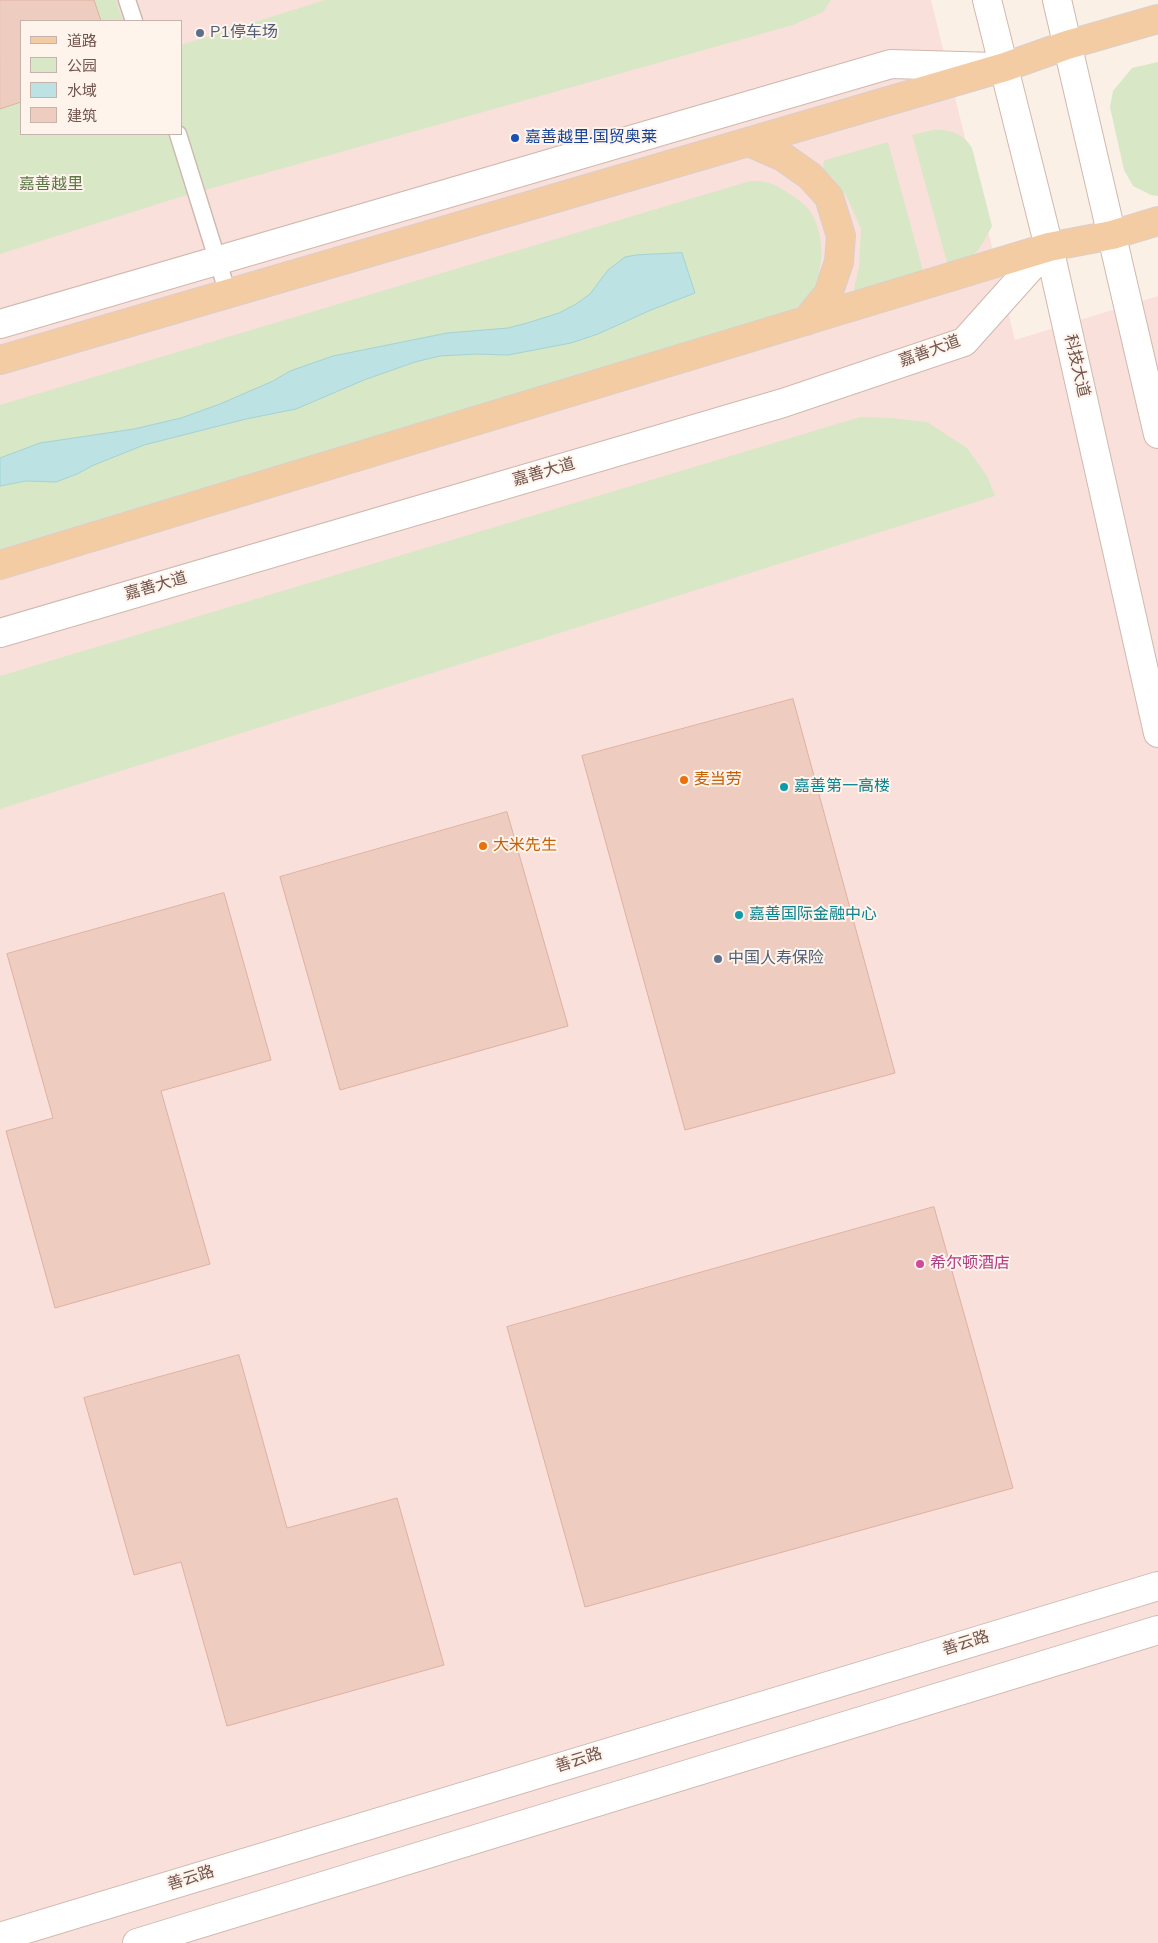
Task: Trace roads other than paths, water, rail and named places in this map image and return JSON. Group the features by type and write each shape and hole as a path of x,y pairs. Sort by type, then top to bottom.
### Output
{"main road":[{"path":"0,360 1005,67 1068,45 1158,19"},
{"path":"748,142 784,156 810,176 829,197 842,236 839,262 828,294 806,321"},
{"path":"0,566 1049,247 1112,235 1158,221"}],"street":[{"name":"科技大道","path":"987,0 1049,247 1158,733"},
{"path":"1057,0 1158,434"},
{"path":"0,324 891,64 1005,67"},
{"name":"嘉善大道","path":"0,633 783,402 964,342 1049,247"},
{"name":"善云路","path":"0,1937 1158,1586"},
{"path":"137,1943 1158,1630"}],"lane":[{"path":"127,0 134,20"},
{"path":"178,135 228,294"}],"water":[{"path":"682,253 695,293 598,334 571,343 508,355 440,356 415,362 364,380 296,409 246,419 144,445 56,482 26,481 0,486 0,458 40,443 134,429 181,418 220,404 273,381 290,371 333,356 447,333 508,328 527,323 559,313 576,304 590,294 608,270 625,257"}],"place":[{"name":"P1停车场","path":"200,33"},
{"name":"嘉善越里·国贸奥莱","path":"515,138"},
{"name":"麦当劳","path":"684,780"},
{"name":"嘉善第一高楼","path":"784,787"},
{"name":"大米先生","path":"483,846"},
{"name":"嘉善国际金融中心","path":"739,915"},
{"name":"中国人寿保险","path":"718,959"},
{"name":"希尔顿酒店","path":"920,1264"}],"park label":[{"name":"嘉善越里","path":"51,185"}]}
